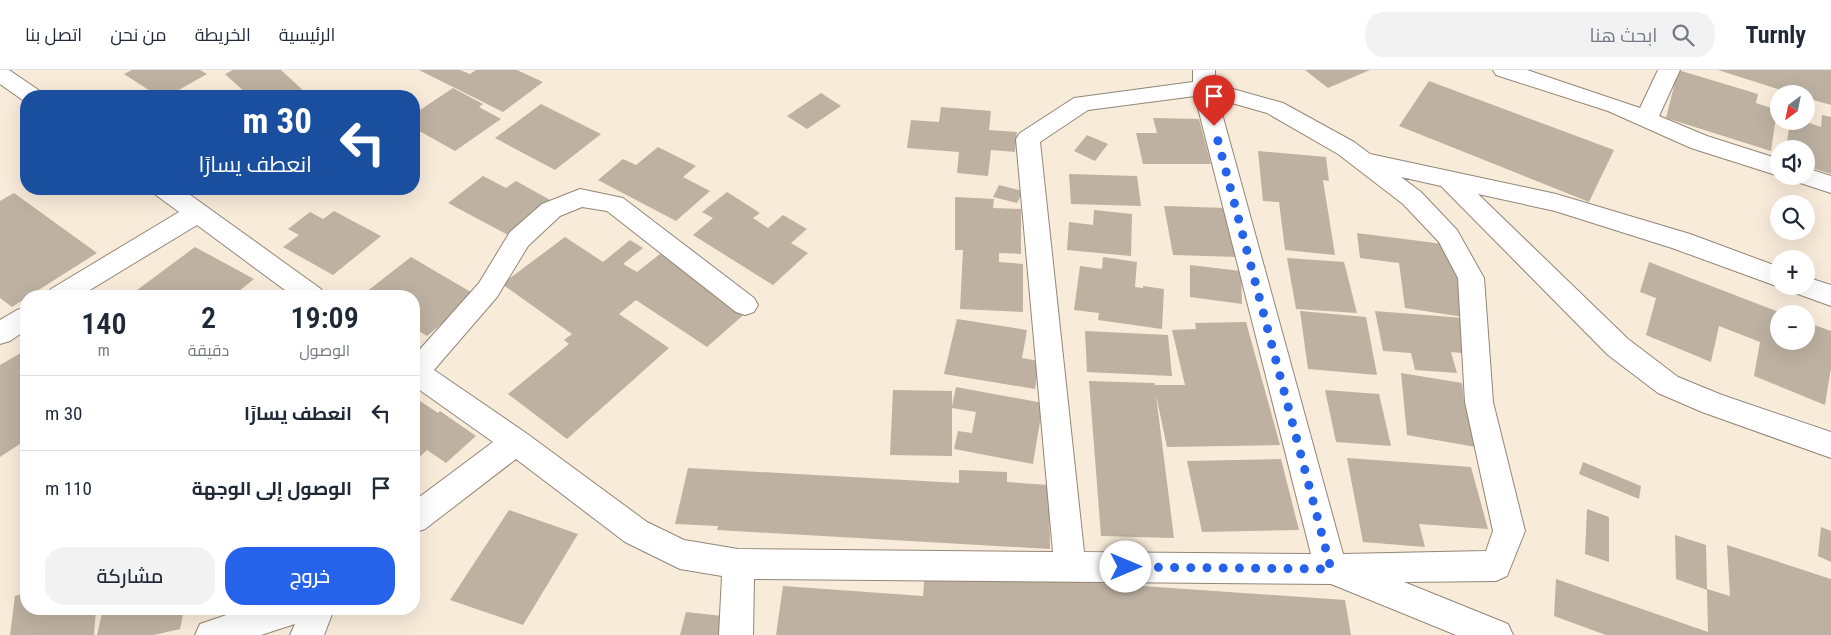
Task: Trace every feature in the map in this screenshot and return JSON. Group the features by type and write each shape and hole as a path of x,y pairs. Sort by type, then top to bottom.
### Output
{"street":[{"path":"1504,70 1616,106 1699,142 1770,165"},
{"path":"1646,119 1669,70"},
{"path":"0,74 23,90"},
{"path":"1206,75 1331,569"},
{"path":"420,375 516,442 636,532 680,554 738,564 1070,567 1331,569 1496,566 1509,531 1479,402 1471,278 1448,236 1412,198 1346,148 1275,108 1206,75 1082,103 1028,139 1070,567"},
{"path":"1361,160 1556,203 1681,241 1770,274"},
{"path":"1448,179 1618,347 1668,385 1712,404 1831,445"},
{"path":"1815,180 1831,185"},
{"path":"173,195 304,290"},
{"path":"420,365 488,290 519,239 551,210 580,198 614,204 745,305"},
{"path":"70,290 198,213"},
{"path":"1815,290 1831,296"},
{"path":"0,332 20,320"},
{"path":"420,514 516,442"},
{"path":"736,635 738,564"},
{"path":"1331,569 1496,635"},
{"path":"212,635 274,615"},
{"path":"307,635 315,615"}],"building":[{"path":"132,70 200,70 207,74 179,90 149,90 124,74"},
{"path":"233,70 281,70 303,90 242,90 225,74"},
{"path":"419,70 460,70 470,74 476,70 517,70 543,82 503,112"},
{"path":"1305,70 1370,70 1328,88"},
{"path":"1678,70 1758,94 1756,103 1770,108 1770,130 1774,130 1773,140 1770,140 1770,151 1666,118"},
{"path":"1718,70 1831,70 1831,105 1815,101 1815,85 1770,85 1770,87"},
{"path":"1429,81 1614,150 1589,202 1399,126"},
{"path":"453,88 483,104 479,107 501,119 455,151 420,131 420,110"},
{"path":"821,93 841,106 807,129 787,116"},
{"path":"541,104 601,134 555,170 495,138"},
{"path":"941,107 991,111 989,130 1017,132 1015,152 991,150 988,176 957,173 959,152 907,148 911,120 939,122"},
{"path":"1822,115 1831,117 1831,174 1815,169 1815,140 1787,140 1789,130 1815,130 1815,125 1821,127"},
{"path":"1153,118 1199,119 1211,164 1143,164 1136,133 1157,133"},
{"path":"1087,135 1108,144 1095,161 1074,151"},
{"path":"658,147 696,166 683,177 710,191 676,221 598,180 623,159 636,165"},
{"path":"1258,151 1326,157 1329,181 1323,180 1335,255 1285,250 1279,202 1263,201"},
{"path":"1069,174 1137,176 1141,206 1071,204"},
{"path":"483,176 506,188 516,181 552,201 510,236 448,203"},
{"path":"999,185 1023,191 1017,203 993,197"},
{"path":"727,192 760,213 753,218 768,228 783,215 807,229 791,243 808,253 773,285 693,235 713,218 702,212"},
{"path":"14,193 97,253 38,290 20,290 20,302 12,307 0,298 0,201"},
{"path":"955,197 994,199 993,208 1021,209 1021,254 999,253 999,262 1023,264 1023,312 960,309 963,250 955,250"},
{"path":"1164,206 1227,208 1237,257 1173,255"},
{"path":"1094,210 1132,214 1131,256 1067,250 1069,222 1093,225"},
{"path":"334,211 381,236 333,275 283,247 299,235 288,229 310,212 323,219"},
{"path":"1357,233 1451,245 1464,317 1405,308 1399,263 1360,258"},
{"path":"565,237 603,262 630,240 643,248 623,264 637,272 660,254 748,311 707,347 636,300 619,314 669,348 567,439 508,394 569,344 564,340 572,334 502,284"},
{"path":"195,247 254,279 240,290 137,290"},
{"path":"411,257 476,295 427,336 420,332 420,290 369,290"},
{"path":"1103,257 1137,262 1135,287 1143,288 1143,286 1164,289 1162,329 1098,320 1099,313 1074,310 1080,266 1102,269"},
{"path":"1287,258 1344,262 1357,313 1296,309"},
{"path":"1649,262 1770,309 1770,350 1815,350 1815,325 1831,331 1831,368 1825,405 1754,376 1760,342 1719,326 1711,362 1646,335 1656,298 1640,292"},
{"path":"1190,265 1241,271 1242,304 1190,297"},
{"path":"1300,311 1366,317 1377,375 1308,369"},
{"path":"1375,311 1463,318 1472,354 1451,352 1457,373 1415,370 1411,353 1383,351"},
{"path":"957,319 1027,330 1022,358 1039,361 1035,389 944,374"},
{"path":"1246,322 1280,445 1167,447 1156,395 1174,538 1101,536 1089,381 1185,385 1172,330 1196,329 1195,323"},
{"path":"1085,331 1168,335 1172,376 1087,372"},
{"path":"20,353 20,444 0,457 0,365"},
{"path":"1401,373 1462,383 1464,401 1470,402 1476,447 1407,435"},
{"path":"956,387 1043,403 1033,464 954,449 958,431 972,433 976,412 952,408 952,456 890,455 893,390 952,391 952,406"},
{"path":"1325,390 1379,394 1391,446 1336,442"},
{"path":"420,401 438,413 440,411 476,436 446,463 427,450 420,456"},
{"path":"1347,458 1471,467 1488,529 1419,524 1425,547 1363,542"},
{"path":"1281,459 1299,530 1202,532 1187,461"},
{"path":"1583,462 1641,486 1639,499 1579,474"},
{"path":"688,468 959,483 959,470 1007,472 1007,482 1049,485 1050,549 717,530 718,526 675,524"},
{"path":"1587,509 1609,517 1609,562 1585,554"},
{"path":"509,510 578,534 523,625 450,600"},
{"path":"1821,527 1831,531 1831,562 1818,556"},
{"path":"1675,535 1706,545 1707,589 1730,596 1727,545 1831,579 1831,635 1606,635 1554,616 1556,579 1708,632 1707,590 1676,579"},
{"path":"925,571 1345,600 1351,635 776,635 783,586 923,596"},
{"path":"20,594 20,615 96,615 94,635 10,635 15,596"},
{"path":"686,612 723,616 718,635 680,635"},
{"path":"102,615 183,615 180,629 154,635 97,635"}],"route":[{"path":"1126,567 1331,569 1214,126"}]}
